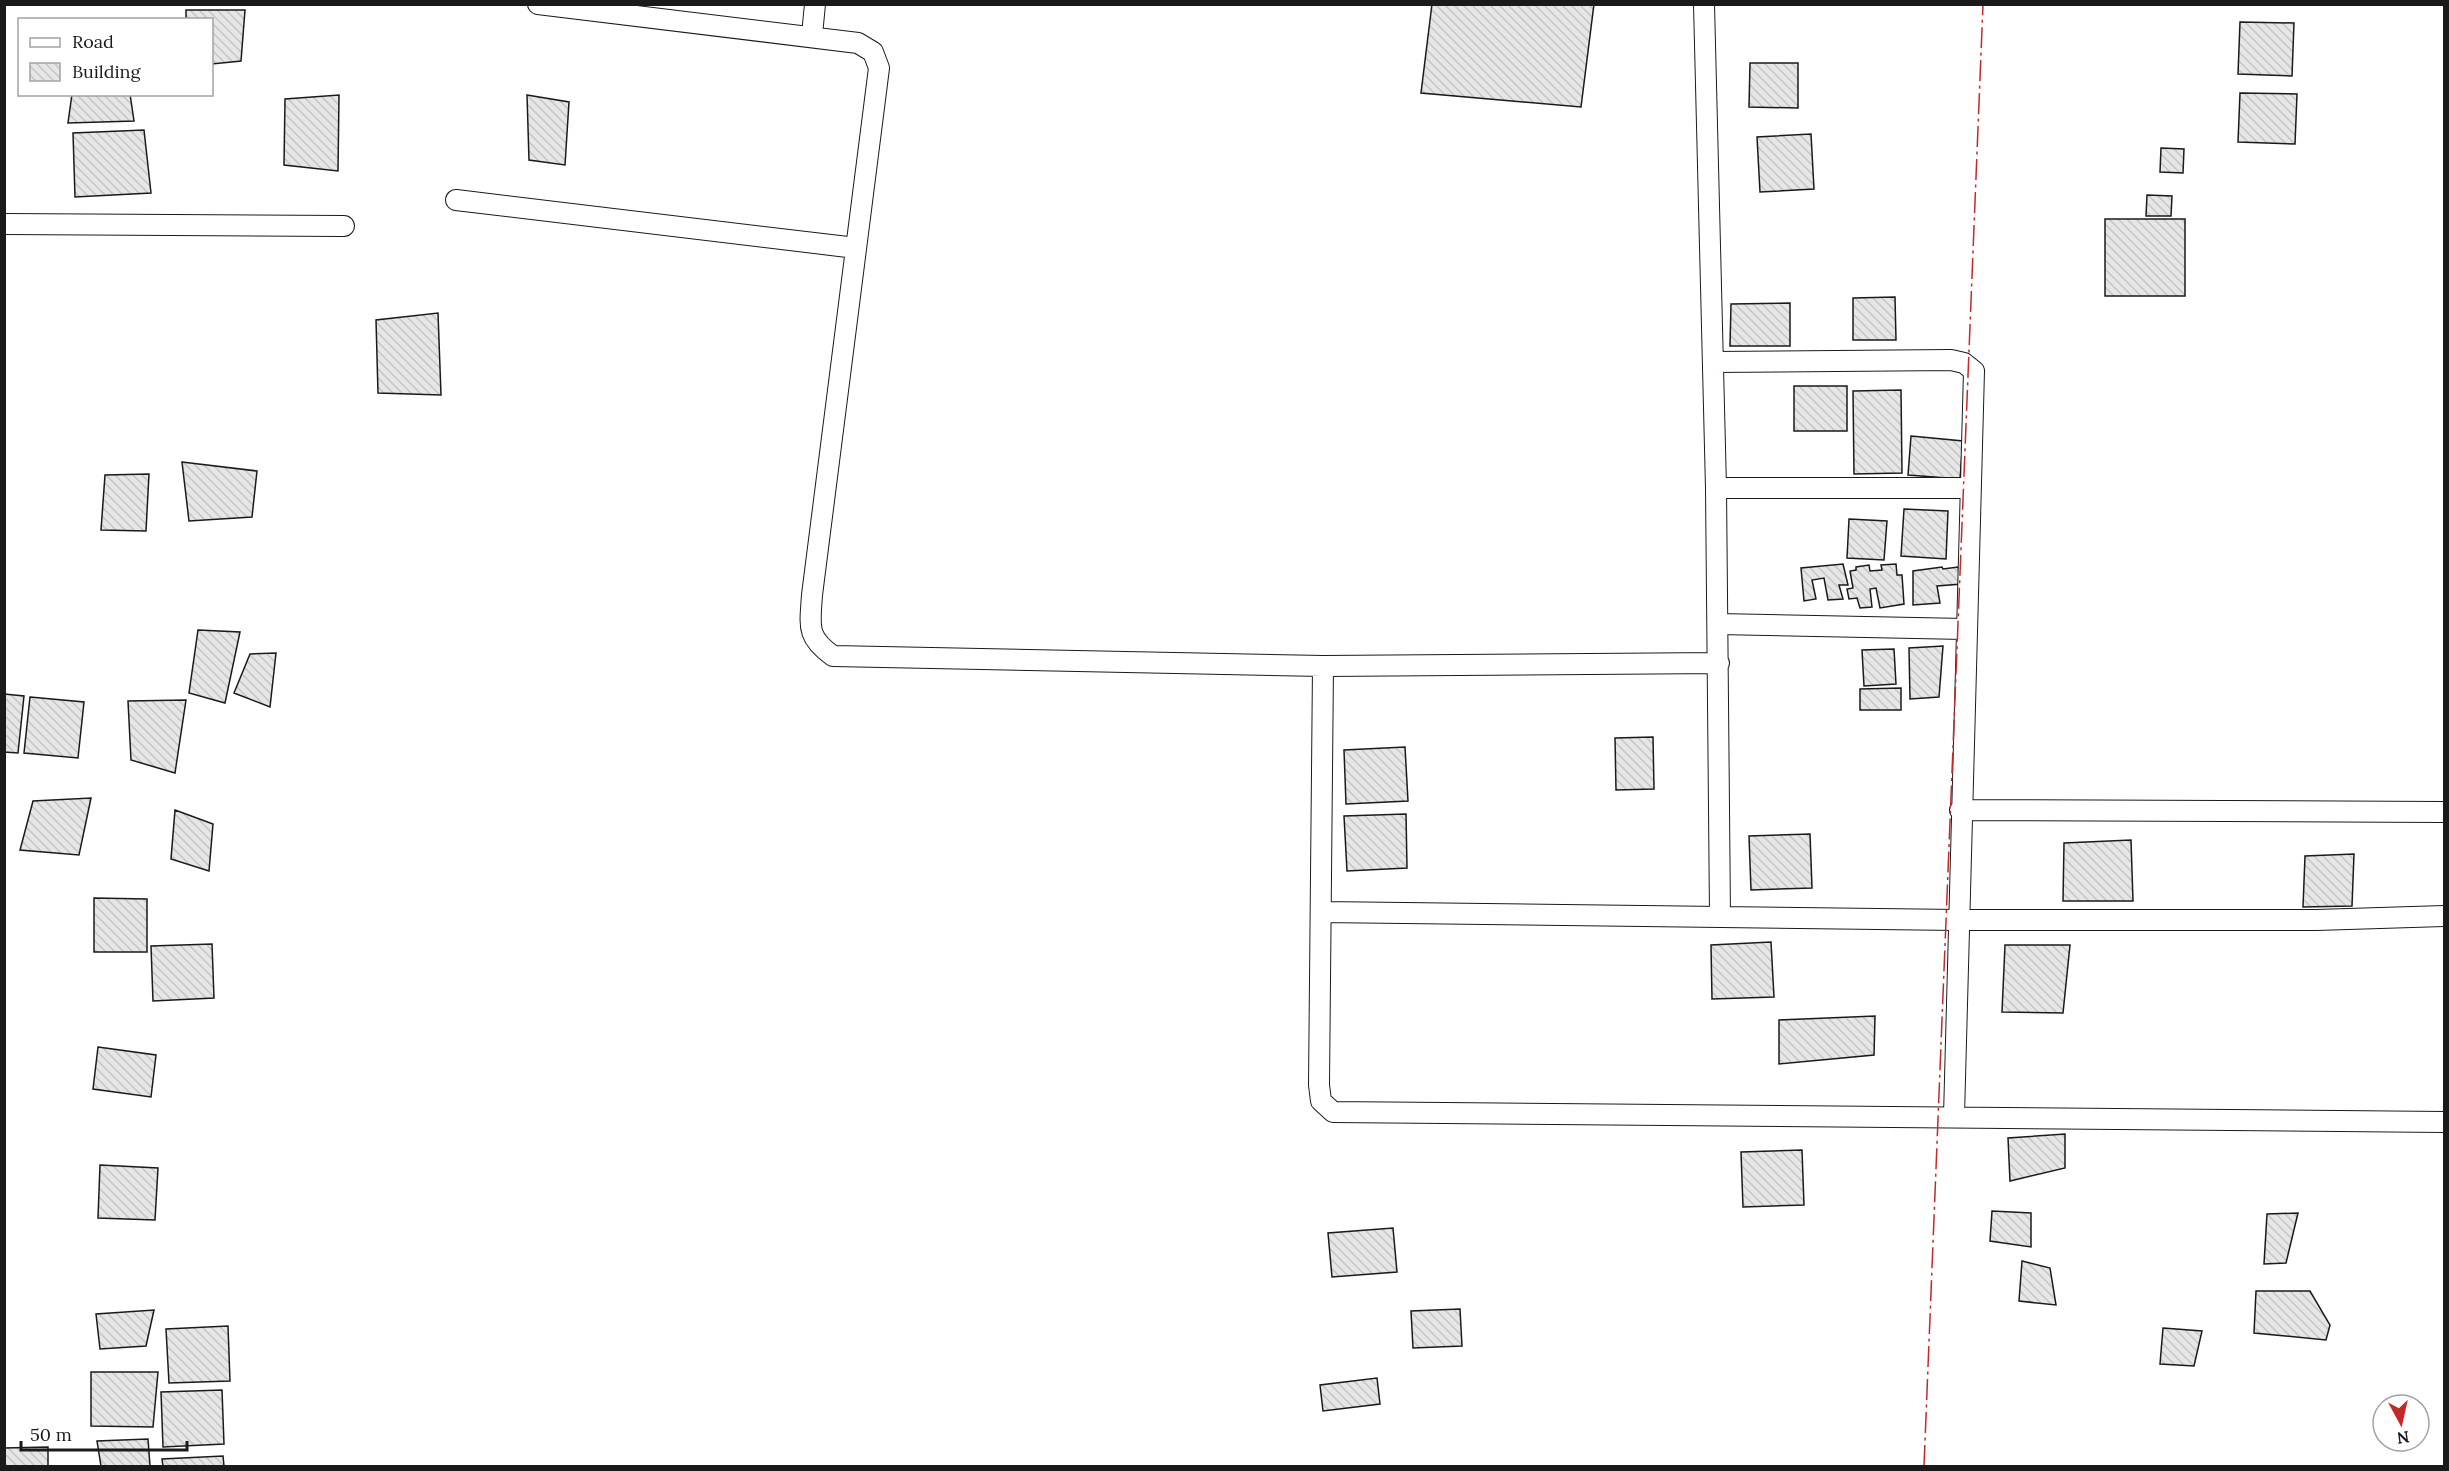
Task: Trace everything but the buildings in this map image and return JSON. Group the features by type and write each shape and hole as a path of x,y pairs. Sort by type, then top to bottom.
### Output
{"street":[{"path":"538,4 618,9 812,35 858,43 873,52 879,68 810,624 817,645 833,656 1323,666 1719,663"},
{"path":"812,35 815,4"},
{"path":"1704,4 1716,488 1720,915"},
{"path":"456,200 856,248"},
{"path":"4,224 344,226"},
{"path":"1713,362 1952,360 1964,363 1974,371 1960,810 1954,1116"},
{"path":"1716,488 1969,488"},
{"path":"1718,624 1965,629"},
{"path":"1323,666 1319,1085 1321,1101 1333,1112 2445,1122"},
{"path":"1960,810 2445,812"},
{"path":"1322,912 1720,915 1958,920 2316,920 2445,916"}],"power":[{"path":"1924,1466 1983,4"}]}
